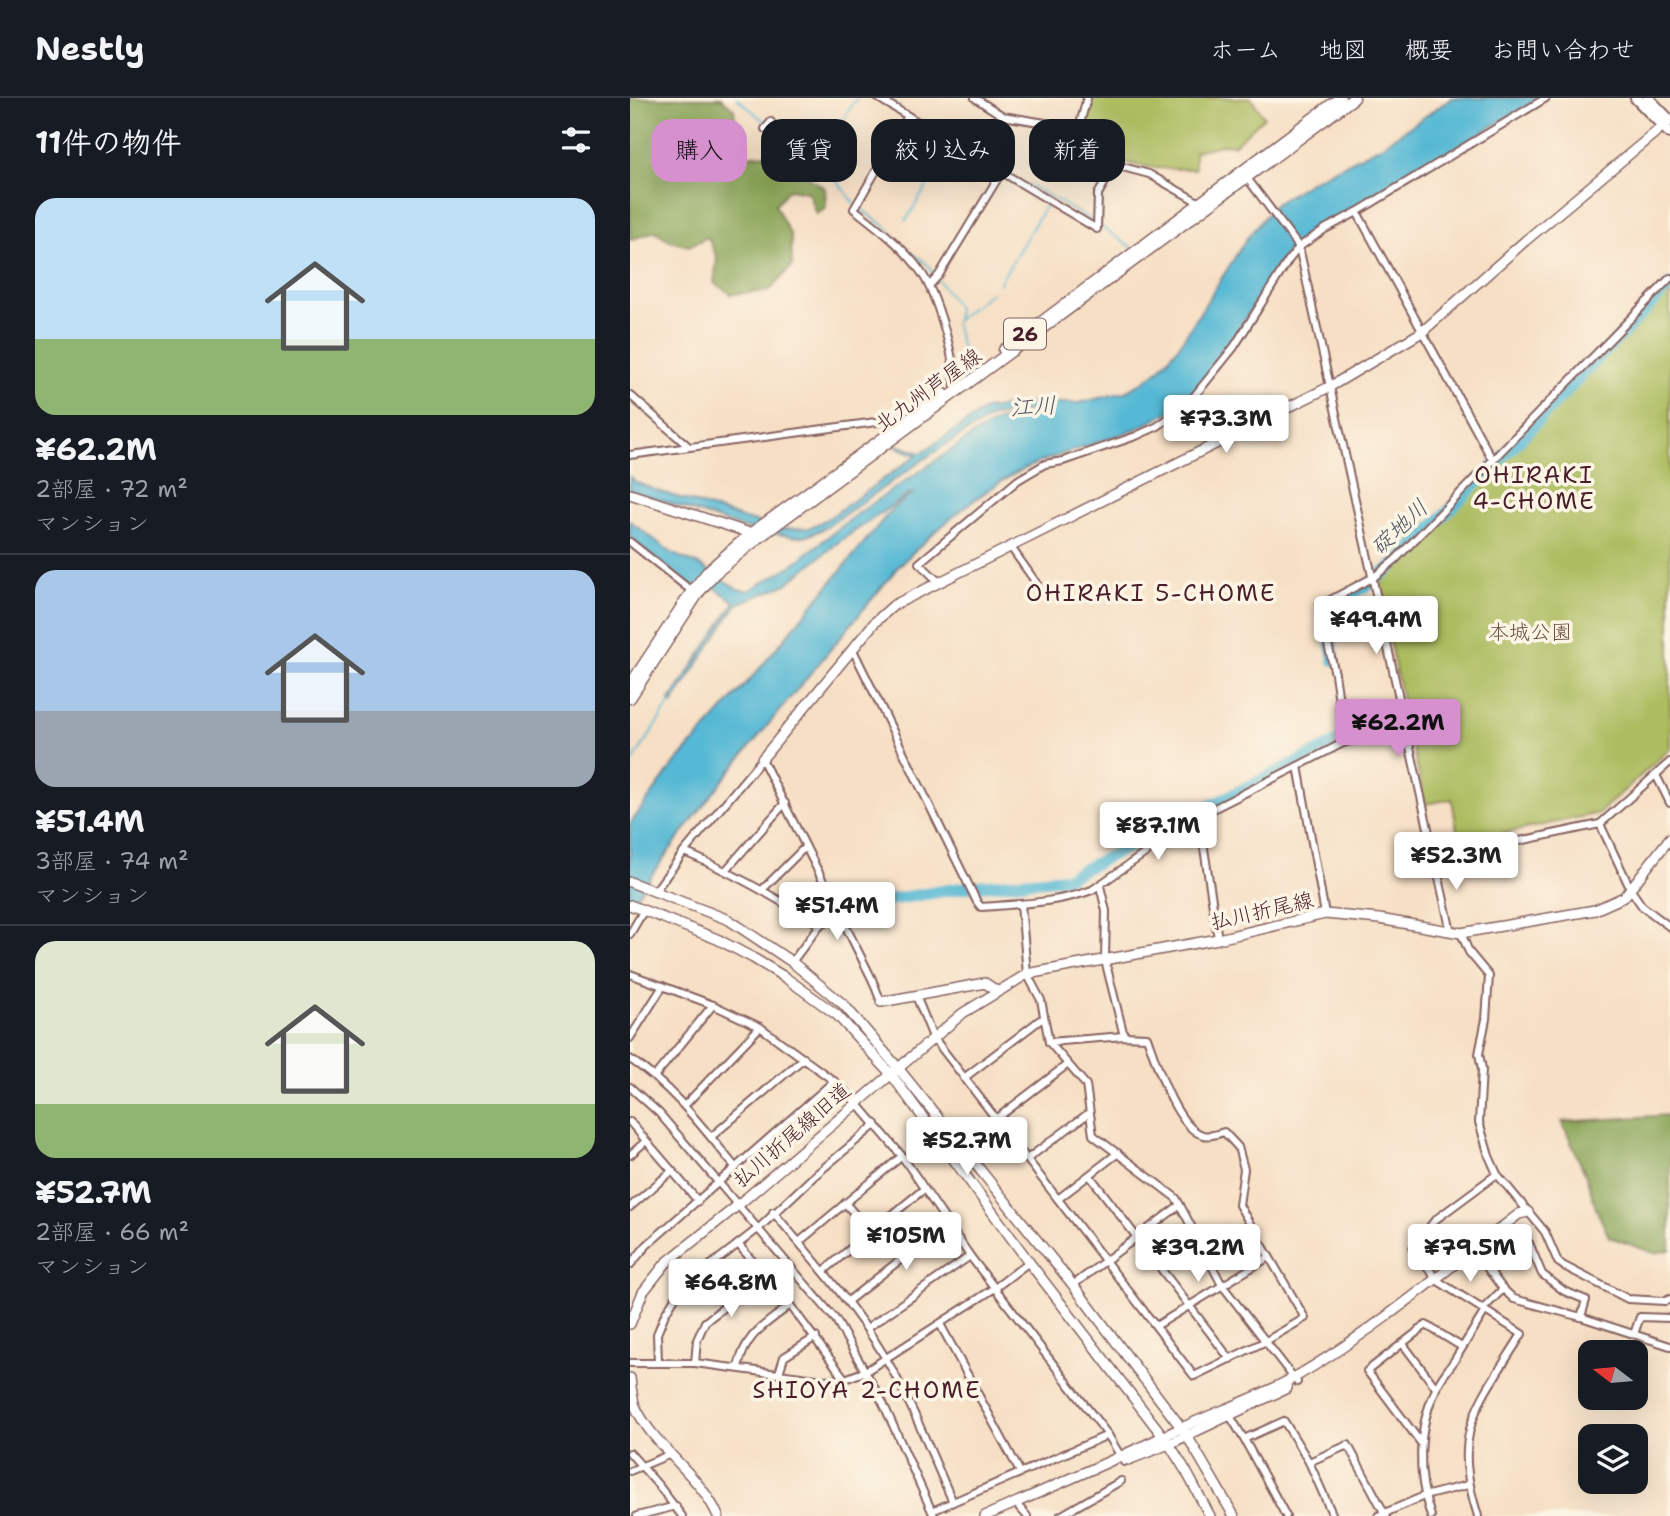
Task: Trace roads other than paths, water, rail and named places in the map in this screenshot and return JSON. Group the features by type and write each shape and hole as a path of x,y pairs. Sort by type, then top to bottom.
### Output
{"highway":[{"path":"1636,98 1669,124"},
{"path":"1648,98 1669,124"}],"main road":[{"name":"北九州芦屋線","path":"905,427 955,386 1204,206 1247,178 1346,99"},
{"name":"北九州芦屋線","path":"630,685 712,572 756,535 1346,99"},
{"name":"北九州芦屋線","path":"630,698 696,592"}],"street":[{"path":"878,98 913,119"},
{"path":"975,98 1003,116 1029,120"},
{"path":"1081,119 1086,98"},
{"path":"940,583 919,563 1018,480 1045,464 1063,461 1136,436 1158,426 1188,404 1234,347 1287,261 1299,247 1546,98"},
{"path":"908,116 854,209 890,237 921,272 929,286 952,350 955,386"},
{"path":"652,890 875,622 894,604 1331,386 1422,332 1525,241 1669,124"},
{"path":"1125,168 1149,174 1204,206"},
{"path":"1247,178 1299,247 1374,577 1434,859 1456,932 1489,976 1486,1019 1479,1054 1482,1069 1479,1122 1489,1156 1497,1174 1545,1232 1558,1262 1628,1299 1670,1299"},
{"path":"1015,180 1097,229 1098,194 1105,182"},
{"path":"929,286 939,275 996,182"},
{"path":"1357,212 1493,461"},
{"path":"1345,742 1335,674 1319,606 1374,577 1395,560 1670,278"},
{"path":"630,395 688,446"},
{"path":"630,455 891,420 905,427"},
{"path":"630,494 756,535"},
{"path":"630,542 696,592"},
{"path":"1010,546 1037,584"},
{"path":"853,650 981,907 1079,895 1100,886 1199,816 1345,742 1405,731"},
{"path":"762,759 881,1002 985,983 997,991"},
{"path":"1434,859 1600,824 1670,762"},
{"path":"1298,766 1325,914"},
{"path":"1656,775 1670,803"},
{"path":"727,869 785,803"},
{"path":"1199,816 1218,939"},
{"path":"1600,824 1631,890 1642,906 1670,928"},
{"name":"払川折尾線","path":"997,991 1027,974 1218,939 1325,914 1379,919 1456,932 1595,909 1624,897 1670,838"},
{"path":"763,889 805,847"},
{"path":"684,852 727,869 820,925"},
{"path":"630,882 729,920 792,962 844,1005 895,1071 1073,1285 1184,1432 1234,1516"},
{"path":"1100,886 1106,911 1105,960 1124,1036"},
{"path":"1021,904 1027,974 1041,1000 1049,1042 1086,1085 1093,1135 1176,1198 1222,1284 1295,1380"},
{"path":"630,934 637,908 717,939 786,978 837,1015 895,1071 1029,1262 1166,1441 1210,1516"},
{"path":"792,962 820,925 839,916"},
{"path":"630,974 713,1005 760,1027 834,1081 856,1102 902,1156 995,1288 1108,1435 1123,1459"},
{"path":"630,1038 663,986"},
{"name":"払川折尾線旧道","path":"630,1087 659,1113 737,1206 933,1037 997,991"},
{"path":"916,996 933,1037 1194,1376 1266,1341 1305,1318 1239,1205 1244,1169 1237,1147 1224,1132 1205,1136 1190,1128 1166,1091 1147,1037 1124,1036 1049,1042"},
{"path":"654,1076 713,1005"},
{"path":"964,1078 1044,1019"},
{"path":"685,1105 760,1027"},
{"path":"711,1137 804,1058"},
{"path":"630,1059 654,1076 685,1105 737,1168"},
{"path":"996,1119 1068,1063"},
{"path":"630,1265 647,1245 834,1081"},
{"path":"1027,1159 1088,1113"},
{"path":"630,1122 698,1201"},
{"path":"658,1362 657,1334 665,1314 681,1288 759,1228 876,1124"},
{"path":"630,1155 646,1141"},
{"path":"1058,1199 1118,1153"},
{"path":"799,1242 902,1156"},
{"path":"630,1208 672,1171"},
{"path":"1478,1516 1468,1485 1466,1460 1470,1423 1477,1406 1522,1334 1437,1279 1413,1248 1435,1220 1497,1174"},
{"path":"1090,1176 1230,1359"},
{"path":"903,1257 883,1232 881,1224 924,1189"},
{"path":"824,1271 866,1235 864,1226 845,1203"},
{"path":"1073,1285 1180,1205"},
{"path":"630,1324 643,1292 666,1263 737,1206 759,1228 836,1320 866,1371 933,1514 1020,1472 1108,1435"},
{"path":"774,1212 824,1271 867,1328 905,1394 953,1503"},
{"path":"1437,1279 1528,1212"},
{"path":"1184,1432 1230,1416 1345,1352 1519,1214 1528,1212"},
{"path":"848,1301 948,1222"},
{"path":"1490,1272 1529,1243 1542,1274 1564,1291 1586,1300 1581,1317"},
{"path":"738,1244 816,1337 845,1379"},
{"path":"1476,1252 1503,1289 1514,1299 1670,1346"},
{"path":"867,1328 971,1255"},
{"path":"1156,1326 1269,1257"},
{"path":"630,1363 695,1363 824,1380 845,1379 886,1359 995,1288 1029,1262"},
{"path":"695,1363 697,1340 705,1322 765,1275"},
{"path":"1431,1516 1424,1496 1421,1443 1428,1410 1436,1388 1484,1310 1503,1289"},
{"path":"738,1367 749,1338 790,1305"},
{"path":"1634,1334 1640,1317 1670,1318"},
{"path":"940,1324 1020,1472"},
{"path":"1421,1443 1367,1371 1426,1325 1462,1347"},
{"path":"779,1373 784,1357 816,1337"},
{"path":"1403,1344 1436,1388"},
{"path":"630,1378 635,1405 654,1436 714,1507 718,1516"},
{"path":"985,1516 1166,1441 1295,1380"},
{"path":"1230,1416 1286,1516"},
{"path":"1244,1439 1284,1421 1309,1462 1333,1516"},
{"path":"1309,1462 1348,1445 1383,1515 1424,1496 1468,1485"},
{"path":"630,1453 682,1516"},
{"path":"630,1471 671,1454"},
{"path":"998,1516 1123,1459"},
{"path":"1060,1516 1121,1481"},
{"path":"637,1516 676,1506"},
{"path":"1019,1507 1027,1516"}],"water":[{"name":"江川","path":"1452,98 1540,98 1306,234 1289,249 1212,372 1197,390 1171,411 1133,430 1015,473 979,496 927,539 898,567 761,734 693,819 630,906 630,824 672,767 755,674 892,509 913,494 840,541 785,585 737,604 672,704 669,702 735,602 715,588 688,584 630,539 630,521 673,554 699,565 738,589 748,591 791,566 857,514 979,431 997,421 1040,414 1037,410 993,416 936,451 825,528 796,537 743,528 630,490 630,477 637,483 661,492 745,519 782,529 809,528 829,518 917,455 896,447 897,445 921,453 986,409 1038,403 1079,403 1125,392 1159,370 1179,346 1247,238 1275,204 1310,182 1383,145"}],"waterway":[{"path":"737,98 762,119"},
{"path":"843,119 857,98"},
{"path":"885,98 900,107"},
{"path":"836,182 854,203"},
{"path":"906,220 929,182"},
{"path":"1028,184 1096,223"},
{"path":"999,284 1047,203"},
{"path":"858,207 886,227 901,245 927,264 934,275"},
{"path":"1100,226 1131,247"},
{"path":"937,279 958,310 955,323 967,367"},
{"name":"碇地川","path":"1334,660 1325,608 1371,583 1396,563 1670,285"},
{"path":"955,321 992,292"},
{"path":"630,766 670,703"},
{"name":"碇地川","path":"841,908 967,887 1066,878 1347,737 1346,730"}],"district":[{"name":"OHIRAKI 4-CHOME","path":"1534,488"},
{"name":"OHIRAKI 5-CHOME","path":"1151,593"},
{"name":"SHIOYA 2-CHOME","path":"867,1390"}],"park label":[{"name":"本城公園","path":"1530,632"}]}
